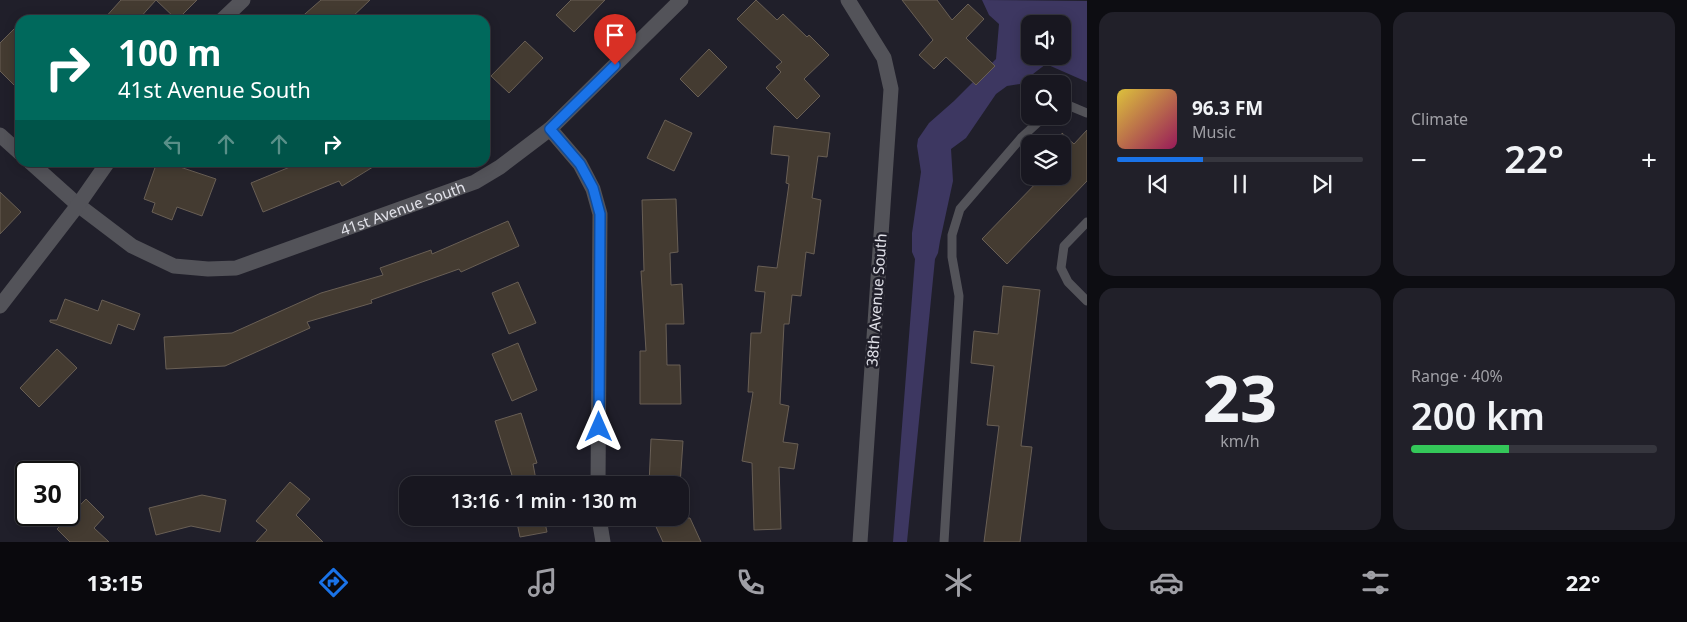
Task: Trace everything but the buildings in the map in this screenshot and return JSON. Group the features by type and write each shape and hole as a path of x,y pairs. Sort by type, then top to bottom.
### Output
{"street":[{"path":"227,15 243,0"},
{"name":"41st Avenue South","path":"36,167 78,205 132,246 174,266 208,269 236,268 475,182 500,167 550,129 681,0"},
{"name":"38th Avenue South","path":"848,0 884,58 891,89 860,542"},
{"path":"550,129 580,164 593,188 600,214 598,476"},
{"path":"0,135 15,148"},
{"path":"0,306 78,205 105,167"},
{"path":"600,526 603,542"}],"lane":[{"path":"1071,106 1087,113"},
{"path":"944,542 958,296 952,256 952,235 960,209 1022,137 1035,125"},
{"path":"1087,222 1064,246 1062,268 1068,282 1087,301"}],"shaded area":[{"path":"982,0 1087,1 1087,82 1048,65 1071,65 1071,15 1021,15 1021,65 1045,65 1032,75 1021,75 1020,84 1007,86 996,94 966,138 951,149 953,181 938,253 935,259 907,542 893,542 915,259 912,252 912,233 921,172 917,146 918,139 929,123 996,59 999,24 989,15"}],"route":[{"path":"599,427 600,214 593,188 580,164 550,129 615,65"}]}
